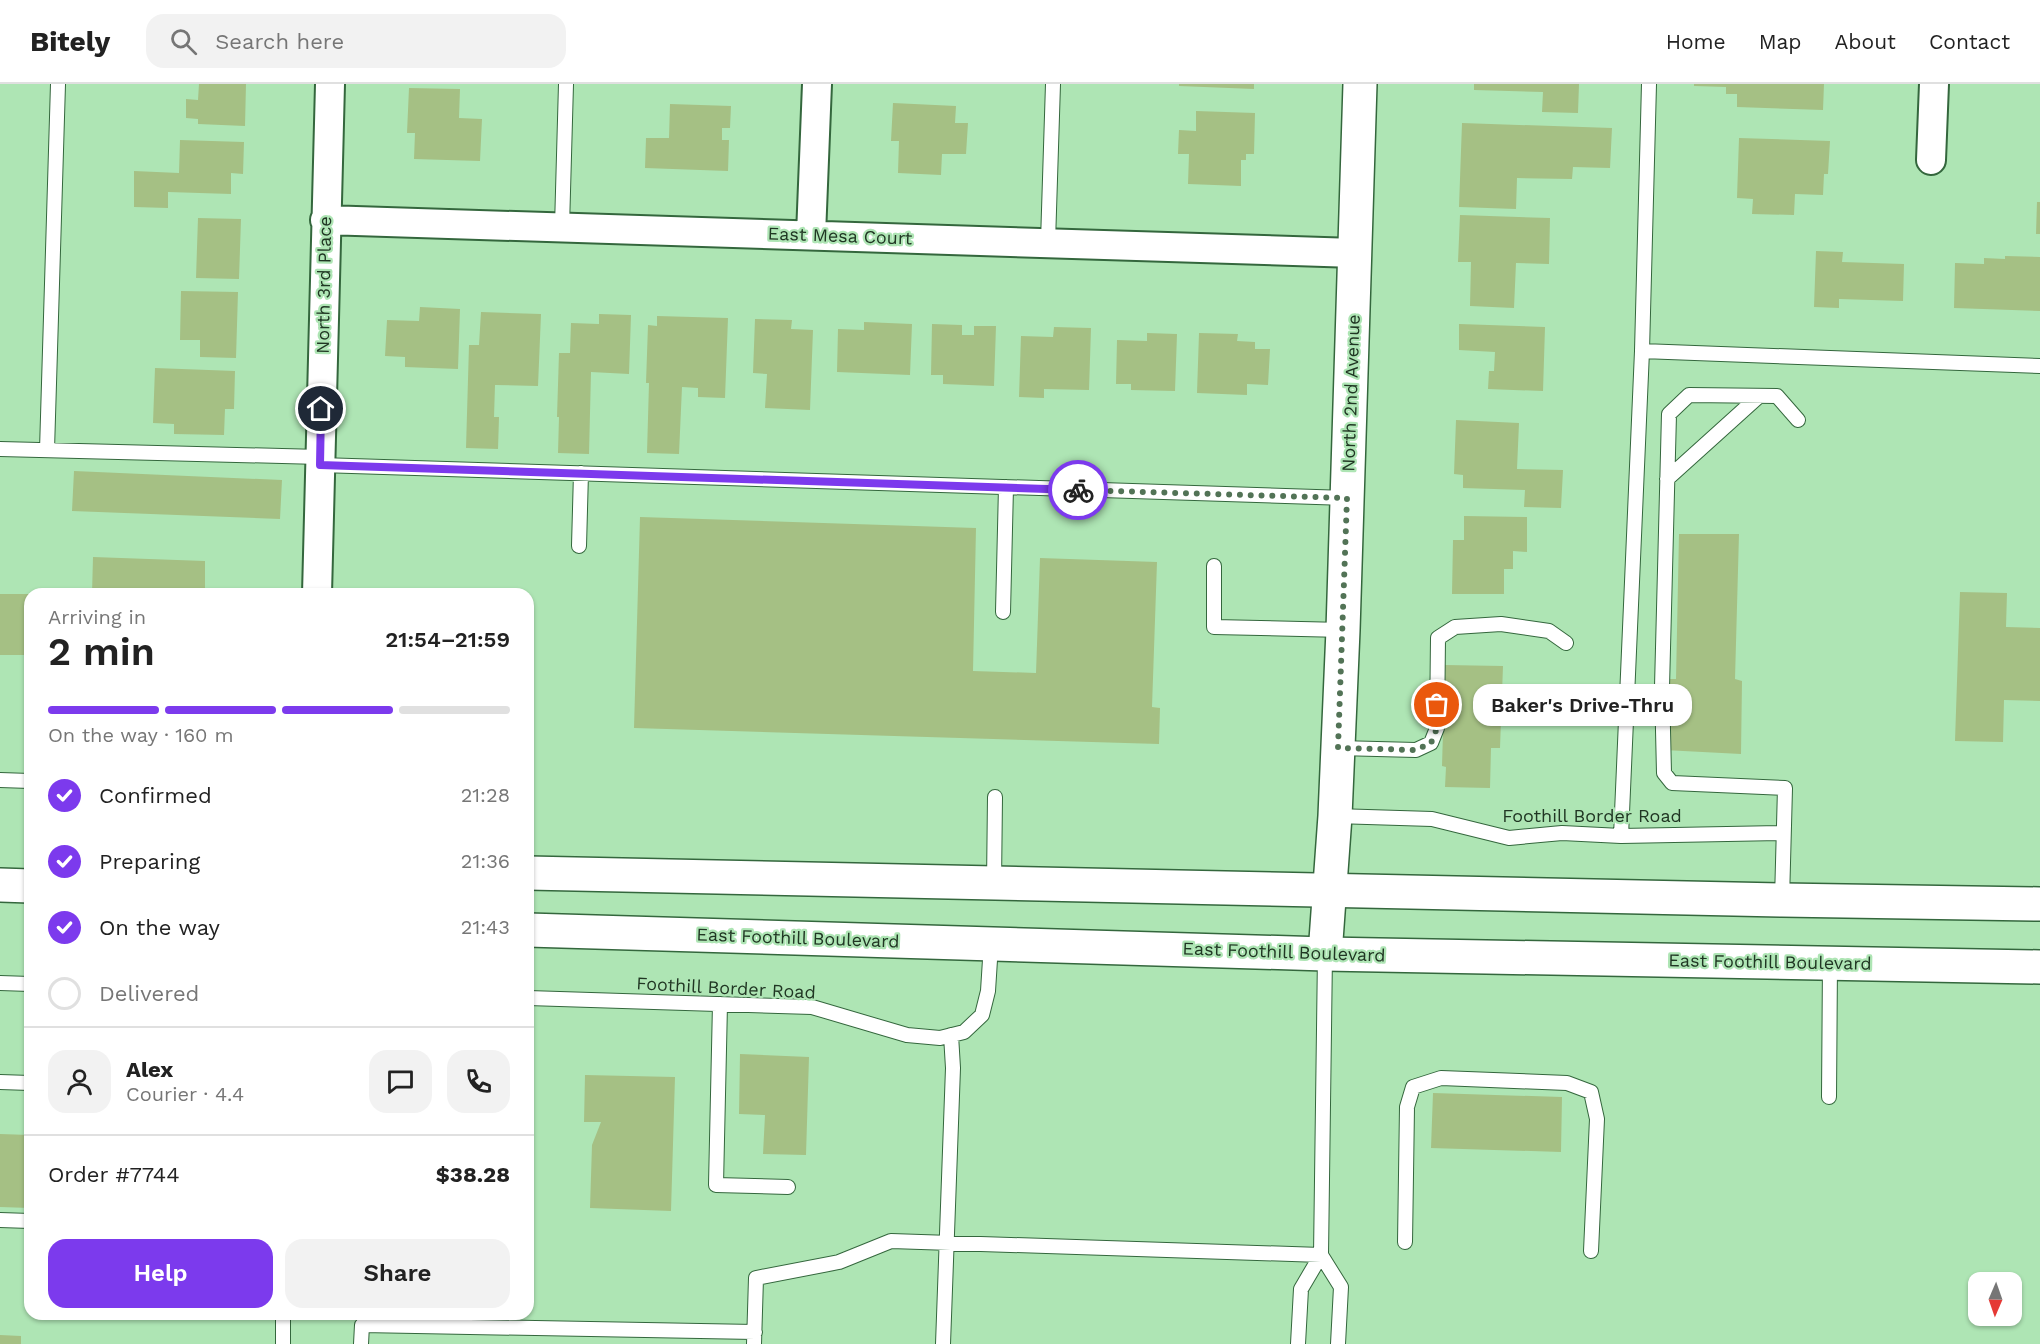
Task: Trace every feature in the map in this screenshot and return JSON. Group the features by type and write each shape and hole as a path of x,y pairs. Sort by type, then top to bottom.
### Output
{"main road":[{"name":"North 2nd Avenue","path":"1325,954 1335,816 1343,630 1360,84"},
{"path":"534,873 1782,900 2040,903"},
{"path":"0,885 24,886"},
{"name":"East Foothill Boulevard","path":"534,930 1325,954 2040,967"}],"street":[{"name":"North 3rd Place","path":"317,588 330,84"},
{"path":"811,235 816,84"},
{"path":"1931,160 1934,84"},
{"name":"East Mesa Court","path":"325,220 1355,253"}],"lane":[{"path":"47,450 58,84"},
{"path":"562,227 566,84"},
{"path":"1048,242 1053,84"},
{"path":"1621,836 1642,351 1649,84"},
{"path":"1642,351 2040,366"},
{"path":"1782,900 1785,788 1672,783 1664,773 1662,687 1669,414 1689,395 1777,396 1798,420"},
{"path":"1667,479 1759,396"},
{"path":"0,449 581,473 1347,498"},
{"path":"579,546 581,473"},
{"path":"1003,612 1006,487"},
{"path":"1214,566 1214,627 1343,630"},
{"path":"1338,748 1416,750 1431,743 1437,728 1438,638 1455,627 1511,625 1549,631 1566,643"},
{"path":"0,780 24,781"},
{"path":"994,883 995,797"},
{"name":"Foothill Border Road","path":"1335,816 1432,819 1509,838 1562,833 1621,836 1783,833"},
{"name":"Foothill Border Road","path":"534,998 812,1007 907,1035 940,1038 964,1032 982,1015 988,991 991,943"},
{"path":"1298,1344 1301,1289 1321,1255 1325,954"},
{"path":"1829,1097 1830,963"},
{"path":"0,983 24,984"},
{"path":"720,1004 716,1185 788,1187"},
{"path":"943,1344 953,1068 951,1035"},
{"path":"1405,1242 1407,1107 1413,1087 1442,1078 1567,1083 1591,1092 1597,1119 1591,1251"},
{"path":"0,1082 24,1083"},
{"path":"0,1220 24,1221"},
{"path":"361,1344 362,1325 755,1338 756,1278 839,1262 891,1241 1321,1255"},
{"path":"1321,1255 1341,1287 1338,1344"},
{"path":"283,1344 284,1320"}],"building":[{"path":"199,84 246,84 245,126 198,124 198,119 186,118 186,99 198,100"},
{"path":"1179,84 1254,84 1254,89 1179,86"},
{"path":"1474,84 1579,84 1578,113 1542,112 1543,92 1474,90"},
{"path":"1694,84 1824,84 1823,110 1737,107 1737,94 1726,94 1726,87 1694,86"},
{"path":"409,88 460,89 459,118 482,119 480,161 414,159 415,133 407,133"},
{"path":"893,103 956,106 955,123 968,123 966,154 942,154 941,175 898,173 899,141 891,141"},
{"path":"670,104 731,106 730,128 722,128 722,140 729,140 728,171 645,168 646,138 669,138"},
{"path":"1196,111 1255,113 1254,154 1246,154 1246,160 1241,160 1241,186 1188,184 1189,154 1178,154 1179,130 1196,131"},
{"path":"1462,123 1612,128 1610,168 1573,167 1572,179 1517,178 1516,209 1459,207"},
{"path":"1739,138 1830,141 1828,174 1824,174 1823,195 1795,194 1794,215 1752,214 1753,199 1737,198"},
{"path":"180,140 244,142 243,174 231,173 231,194 168,192 168,208 134,207 134,171 179,173"},
{"path":"2037,202 2040,202 2040,234 2036,234"},
{"path":"1460,215 1550,218 1549,264 1516,263 1514,308 1470,306 1471,262 1458,262"},
{"path":"198,218 241,219 239,279 196,278"},
{"path":"1816,251 1843,252 1842,262 1904,264 1903,301 1839,299 1839,308 1814,307"},
{"path":"2005,256 2040,257 2040,311 1954,308 1955,263 1984,264 1984,258 2005,259"},
{"path":"181,291 238,292 236,358 200,357 200,340 180,340"},
{"path":"420,307 460,309 458,369 405,367 405,357 385,356 387,320 419,321"},
{"path":"481,312 541,314 538,386 495,385 494,417 499,417 498,449 466,448 469,345 479,345"},
{"path":"599,314 631,315 629,374 591,372 589,454 558,453 559,353 570,353 571,323 599,324"},
{"path":"657,316 728,318 725,398 698,397 698,388 682,387 679,454 647,453 648,325 657,326"},
{"path":"755,319 792,320 791,329 813,330 810,410 765,408 767,374 753,373"},
{"path":"864,322 912,324 910,375 837,372 838,329 864,330"},
{"path":"932,324 962,325 962,335 974,335 974,326 996,326 994,386 943,384 943,375 931,375"},
{"path":"1459,324 1545,327 1543,391 1488,389 1489,371 1494,371 1495,352 1459,350"},
{"path":"1054,327 1091,328 1089,390 1044,389 1044,398 1019,397 1021,336 1053,337"},
{"path":"1147,333 1177,334 1175,391 1131,390 1131,384 1116,384 1117,340 1147,341"},
{"path":"1199,333 1238,334 1237,341 1255,342 1255,349 1270,349 1268,385 1247,384 1247,395 1197,393"},
{"path":"155,368 235,371 234,409 225,409 224,435 174,434 174,424 153,423"},
{"path":"1456,420 1519,423 1517,469 1563,470 1561,508 1524,507 1525,490 1463,488 1463,475 1454,474"},
{"path":"74,471 282,480 280,519 72,511"},
{"path":"1464,516 1527,517 1527,552 1513,551 1513,569 1504,569 1504,594 1452,594 1453,540 1464,540"},
{"path":"640,517 976,528 973,671 1036,673 1040,558 1157,562 1152,707 1160,708 1159,744 634,728"},
{"path":"1679,534 1739,534 1735,679 1742,681 1741,754 1664,750 1670,679 1676,679"},
{"path":"93,557 205,561 205,588 92,588"},
{"path":"1960,592 2007,593 2006,627 2040,628 2040,701 2004,700 2003,742 1955,741"},
{"path":"0,594 24,594 24,655 0,655"},
{"path":"1445,665 1503,666 1500,748 1491,748 1490,788 1445,787 1446,767 1442,766"},
{"path":"740,1054 809,1057 806,1155 763,1154 765,1115 739,1114"},
{"path":"585,1075 675,1077 671,1211 590,1208 592,1145 601,1122 584,1122"},
{"path":"1433,1093 1562,1097 1561,1152 1431,1148"},
{"path":"0,1134 24,1135 24,1208 0,1207"},
{"path":"0,1335 21,1336 21,1344 0,1344"}],"way so far":[{"path":"1078,490 1347,498 1338,748 1416,750 1431,743 1437,728 1437,705"}],"place":[{"name":"Baker's Drive-Thru","path":"1437,705"}],"route":[{"path":"321,409 320,465 1078,490"}]}
